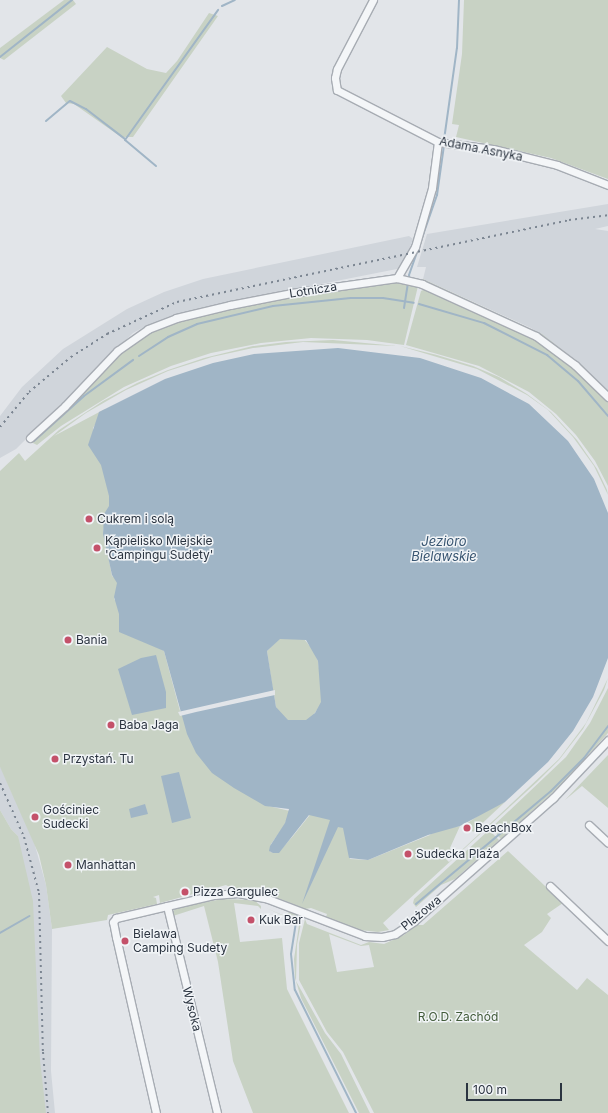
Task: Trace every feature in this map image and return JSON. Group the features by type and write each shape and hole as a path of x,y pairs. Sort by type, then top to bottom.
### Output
{"street":[{"name":"Adama Asnyka","path":"373,0 337,70 337,90 442,143 493,149 557,165 608,184"},
{"path":"400,278 415,247 432,188 442,143"},
{"name":"Lotnicza","path":"30,438 65,406 118,351 148,329 176,318 230,305 400,278 412,281 540,338 579,369 608,397"},
{"name":"Plażowa","path":"156,1113 113,922 121,916 219,894 247,894 268,900 362,935 377,937 394,934 414,921 553,798 608,740"},
{"path":"589,825 608,843"},
{"path":"550,886 608,941"},
{"name":"Wysoka","path":"167,906 217,1113"}],"shaded area":[{"path":"608,204 608,226 595,229 608,231 608,391 575,359 531,328 423,279 426,267 417,267 427,234"},
{"path":"409,236 413,239 402,268 220,304 168,317 142,328 133,333 16,449 0,458 0,416 22,387 63,349 127,309 164,292 203,279"},
{"path":"0,766 34,842 46,885 52,929 51,1071 55,1113 43,1113 18,836 11,829 0,810"}],"green space":[{"path":"64,0 73,0 76,4 4,60 0,58 0,48"},
{"path":"464,0 608,0 608,179 551,158 456,137 459,125 452,124 462,54"},
{"path":"209,13 218,16 133,137 121,137 74,104 66,103 61,96 107,47 147,69 166,73 177,61"},
{"path":"423,279 542,334 583,366 608,394 580,366 541,336 422,281"},
{"path":"389,282 418,286 404,345 367,340 311,338 261,343 211,353 171,366 124,387 61,426 37,445 31,442 110,360 148,331 172,321 295,295"},
{"path":"425,289 534,338 577,370 608,401 608,486 595,461 576,435 556,414 529,392 479,366 406,345 421,291"},
{"path":"333,340 397,346 303,342 253,348 212,357 168,371 126,390 86,413 54,436 105,409 93,428 111,502 103,530 112,576 120,581 114,599 156,646 164,651 180,711 273,691 267,651 279,639 304,639 313,650 318,661 322,691 322,703 314,714 314,720 285,723 276,707 274,695 264,805 290,811 284,826 271,844 270,852 278,853 293,836 309,816 317,796 338,826 344,828 350,859 368,860 430,835 432,831 460,826 450,848 452,853 446,859 449,862 559,759 586,723 608,678 604,690 583,729 559,760 537,782 383,923 389,930 378,932 360,930 326,917 327,914 311,908 305,909 268,894 231,888 226,885 160,903 159,895 153,897 156,898 157,904 108,915 107,920 52,929 46,885 39,855 0,767 0,471 19,453 25,461 59,430 103,401 137,383 168,370 204,358 253,346 286,342"},
{"path":"400,346 473,366 499,377 527,394 551,412 577,440 597,469 608,495 594,466 573,437 548,410 527,395 477,369"},
{"path":"608,688 608,733 563,783 501,839 491,828 566,757 590,723"},
{"path":"608,755 608,808 582,786 565,800"},
{"path":"505,802 473,832 466,824 488,809"},
{"path":"0,810 11,829 18,836 33,901 40,1060 46,1113 0,1113"},
{"path":"489,830 499,840 455,879 441,885 416,907 413,903 414,899"},
{"name":"R.O.D. Zachód","path":"508,851 563,903 547,914 551,918 542,932 524,945 577,990 587,978 608,995 608,1113 374,1113 343,1052 327,1032 299,980 299,943 305,919 307,924 361,945 369,942 384,944 404,935 416,925 423,925","holes":["329,934 361,946 369,945 374,967 337,972"]},
{"path":"222,899 254,900 261,906 261,909 258,906 234,903 240,942 282,938 287,989 349,1113 253,1113 233,1061 218,962 204,906 172,916 171,913 176,908"},
{"path":"266,908 285,916 289,912 302,917 297,945 296,981 325,1033 341,1054 370,1113 359,1113 301,998 295,978 294,959 300,918 293,915 286,917"}],"water":[{"name":"Jezioro Bielawskie","path":"338,348 420,358 481,378 529,404 568,441 594,479 608,513 608,658 593,697 573,731 548,762 505,802 460,826 428,835 368,860 349,858 343,828 338,827 302,904 330,820 309,815 279,853 269,851 270,846 285,823 289,809 265,806 234,788 212,773 196,753 187,734 164,651 119,632 119,614 114,597 117,583 112,575 103,534 104,514 109,506 109,496 101,465 88,445 99,412 165,379 213,363 254,354","holes":["280,639 306,640 318,661 321,702 315,713 306,720 288,720 276,707 267,651"]},
{"path":"156,655 166,692 166,708 132,715 118,669 141,658"},
{"path":"179,772 191,818 172,823 161,776"},
{"path":"145,804 148,814 131,818 129,809"}],"pier":[{"path":"275,690 275,695 180,716 178,712"}],"waterway":[{"path":"0,57 72,0"},
{"path":"222,6 235,0"},
{"path":"444,140 457,48 459,0"},
{"path":"156,166 125,140 218,10"},
{"path":"46,121 70,101 86,109 125,139"},
{"path":"404,308 409,275 437,195 444,145"},
{"path":"139,356 168,337 197,324 273,306 351,298 383,298 414,303"},
{"path":"419,304 484,323 547,355 578,381 608,416"},
{"path":"34,441 84,396 133,360"},
{"path":"416,904 551,791 584,758 608,726"},
{"path":"0,933 30,916"},
{"path":"297,916 291,954 295,990 356,1113"}],"railway":[{"path":"0,427 29,392 71,357 107,334 177,302 569,220 608,215"},
{"path":"0,783 24,837 39,893 43,1052 48,1113"}],"place":[{"name":"Cukrem i solą","path":"89,519"},
{"name":"Kąpielisko Miejskie 'Campingu Sudety'","path":"97,548"},
{"name":"Bania","path":"68,640"},
{"name":"Baba Jaga","path":"111,725"},
{"name":"Przystań. Tu","path":"55,759"},
{"name":"Gościniec Sudecki","path":"35,817"},
{"name":"BeachBox","path":"467,828"},
{"name":"Sudecka Plaża","path":"408,854"},
{"name":"Manhattan","path":"68,865"},
{"name":"Pizza Gargulec","path":"185,892"},
{"name":"Kuk Bar","path":"251,920"},
{"name":"Bielawa Camping Sudety","path":"125,941"}]}
